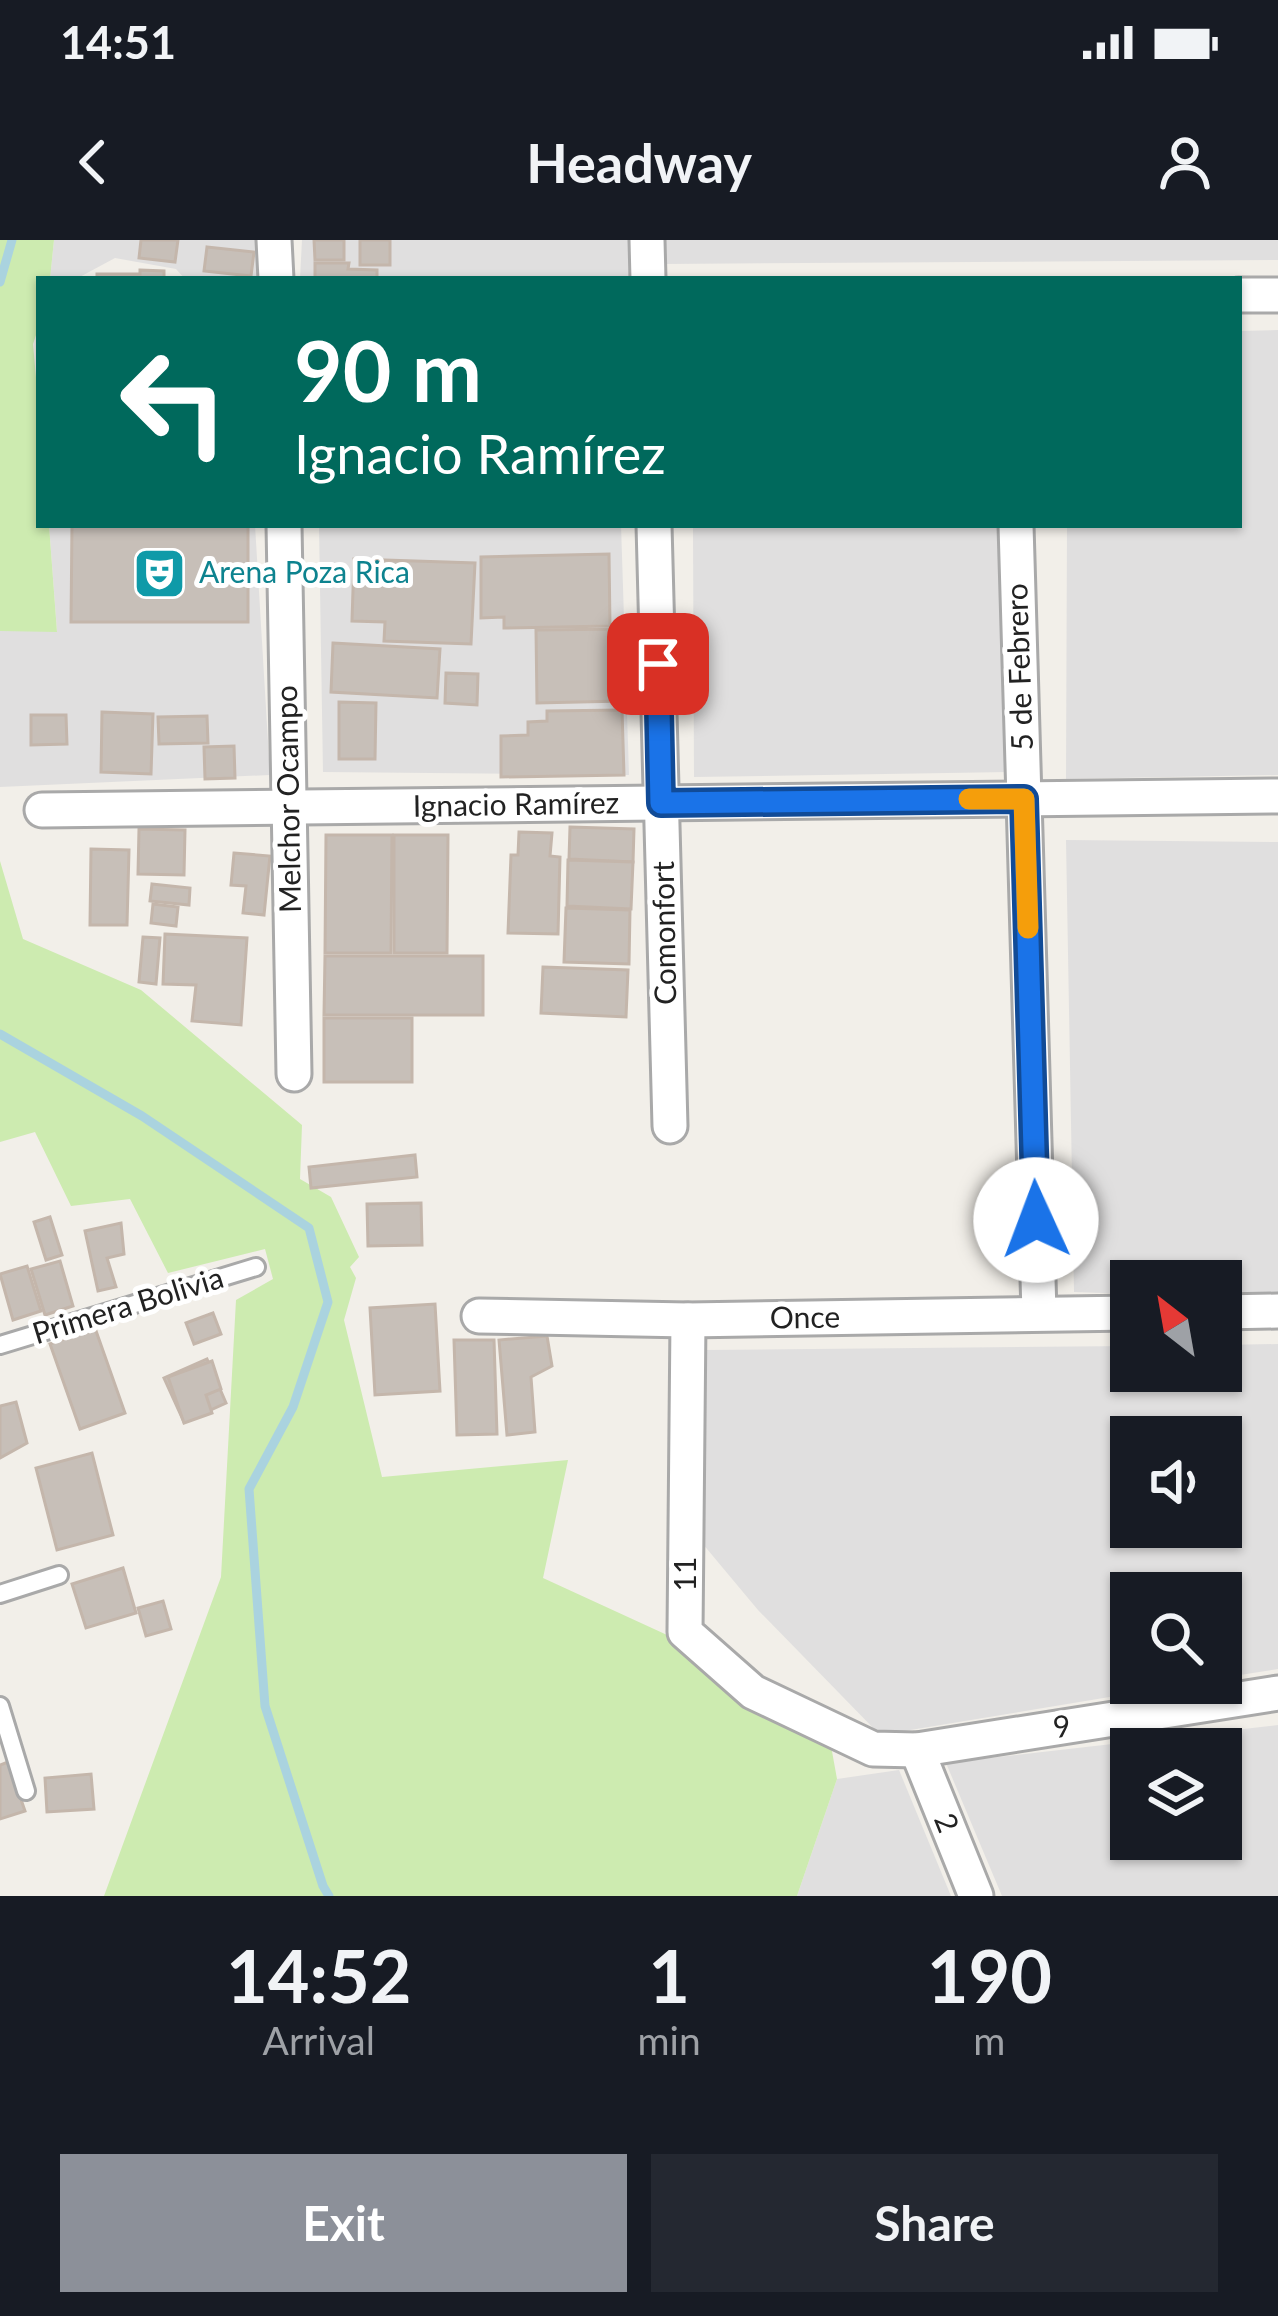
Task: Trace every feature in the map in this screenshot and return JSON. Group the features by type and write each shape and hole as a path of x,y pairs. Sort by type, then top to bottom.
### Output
{"street":[{"path":"274,240 276,276"},
{"path":"647,240 648,276"},
{"path":"1242,295 1278,295"},
{"name":"Melchor Ocampo","path":"284,528 294,1074"},
{"name":"Comonfort","path":"655,528 670,1126"},
{"name":"5 de Febrero","path":"1016,528 1039,1313"},
{"name":"Ignacio Ramírez","path":"42,810 1278,796"},
{"path":"1242,1312 1278,1311"},
{"name":"Once","path":"478,1316 688,1320 1110,1312"},
{"name":"11","path":"688,1320 685,1632 753,1692 873,1749 917,1750"},
{"name":"9","path":"917,1750 1278,1694"},
{"name":"2","path":"917,1750 976,1896"}],"lane":[{"name":"Primera Bolivia","path":"0,1345 256,1268"},
{"path":"0,1594 59,1576"},
{"path":"0,1706 26,1791"}],"shaded area":[{"path":"54,240 288,240 286,276 182,276 176,269 115,258 82,276 50,276"},
{"path":"302,240 633,240 634,276 300,276"},
{"path":"664,240 1278,240 1278,260 664,264"},
{"path":"1278,330 1278,775 1066,779 1067,528 1242,528 1242,331"},
{"path":"49,528 255,528 270,775 0,787 0,631 57,631"},
{"path":"319,528 621,528 629,775 323,772"},
{"path":"693,528 1007,528 1009,772 694,777"},
{"path":"1066,840 1278,842 1278,1299 1242,1298 1242,1260 1110,1260 1110,1293 1074,1292"},
{"path":"1278,1344 1278,1669 1242,1675 1242,1572 1110,1572 1110,1697 880,1735 758,1610 697,1537 705,1350 1110,1346 1110,1392 1242,1392 1242,1345"},
{"path":"1278,1725 1278,1896 1002,1896 946,1763 1110,1744 1110,1860 1242,1860 1242,1729"},
{"path":"899,1770 951,1896 797,1896 837,1779"}],"green space":[{"path":"0,240 54,240 50,276 36,276 33,344 36,528 49,528 57,632 0,631"},
{"path":"0,861 23,939 141,990 302,1125 300,1179 331,1197 359,1257 350,1267 356,1278 344,1320 382,1477 568,1460 543,1578 824,1707 837,1779 797,1896 104,1896 221,1577 236,1300 273,1279 265,1249 168,1273 130,1199 71,1206 35,1132 0,1142"}],"building":[{"path":"141,240 178,240 175,262 139,258"},
{"path":"314,240 344,240 344,260 315,260"},
{"path":"360,240 390,240 390,265 360,265"},
{"path":"207,247 254,252 251,276 204,271"},
{"path":"315,263 349,263 348,269 377,270 377,276 315,276"},
{"path":"140,270 164,271 164,276 97,276 97,274 140,274"},
{"name":"Arena Poza Rica","path":"72,528 248,528 248,622 71,622"},
{"path":"609,554 610,626 504,628 504,617 481,618 481,557"},
{"path":"354,559 475,563 471,644 384,641 385,622 352,621"},
{"path":"621,629 622,701 537,703 536,630"},
{"path":"333,643 440,649 437,698 331,692"},
{"path":"446,673 478,674 477,705 445,703"},
{"path":"339,702 376,703 375,759 339,759"},
{"path":"622,710 624,775 501,777 501,736 528,735 528,722 547,721 547,711"},
{"path":"102,712 153,714 151,774 101,772"},
{"path":"31,715 66,715 67,744 31,745"},
{"path":"207,716 208,743 159,744 158,717"},
{"path":"234,746 235,778 205,779 204,747"},
{"path":"570,827 634,829 633,862 569,859"},
{"path":"139,829 185,830 184,875 138,874"},
{"path":"519,832 552,833 550,856 560,857 558,934 508,933 511,855 518,855"},
{"path":"326,835 392,835 391,953 325,953"},
{"path":"394,835 448,835 447,953 394,953"},
{"path":"91,849 129,850 127,925 90,925"},
{"path":"234,853 270,856 264,915 243,913 246,886 231,885"},
{"path":"568,860 633,862 631,909 567,906"},
{"path":"152,884 190,888 189,905 150,901"},
{"path":"153,904 178,907 176,926 151,923"},
{"path":"566,908 630,910 629,964 564,962"},
{"path":"165,934 247,938 241,1025 192,1021 196,985 163,984"},
{"path":"143,937 160,938 156,984 139,982"},
{"path":"325,956 483,956 483,1015 324,1015"},
{"path":"543,967 628,970 626,1017 541,1013"},
{"path":"324,1018 412,1018 412,1082 324,1082"},
{"path":"415,1155 417,1177 311,1188 309,1167"},
{"path":"421,1203 422,1245 368,1246 367,1204"},
{"path":"50,1217 62,1255 46,1260 34,1222"},
{"path":"121,1223 124,1254 107,1258 116,1287 98,1291 85,1231"},
{"path":"60,1261 73,1306 45,1315 31,1269"},
{"path":"27,1266 41,1311 13,1320 0,1274"},
{"path":"435,1304 440,1391 375,1395 370,1308"},
{"path":"213,1313 221,1334 194,1344 186,1323"},
{"path":"95,1328 125,1413 80,1429 50,1344"},
{"path":"547,1336 552,1366 531,1377 535,1432 507,1435 499,1340"},
{"path":"454,1340 494,1340 497,1434 457,1435"},
{"path":"207,1359 226,1403 184,1422 164,1378"},
{"path":"212,1361 221,1389 206,1395 212,1413 184,1423 168,1377"},
{"path":"16,1402 27,1443 0,1458 0,1406"},
{"path":"92,1453 113,1535 57,1550 36,1468"},
{"path":"123,1568 136,1613 86,1628 72,1584"},
{"path":"163,1601 171,1629 146,1636 138,1608"},
{"path":"8,1762 25,1811 0,1819 0,1765"},
{"path":"91,1774 94,1809 47,1812 45,1778"}],"waterway":[{"path":"0,282 12,240"},
{"path":"0,1034 142,1116 309,1228 328,1302 293,1407 249,1489 265,1706 329,1896"}],"slow traffic":[{"path":"969,799 1024,799 1028,928"}],"place":[{"name":"Arena Poza Rica","path":"160,573"}],"route":[{"path":"658,664 661,803 1024,799 1036,1220"}]}
